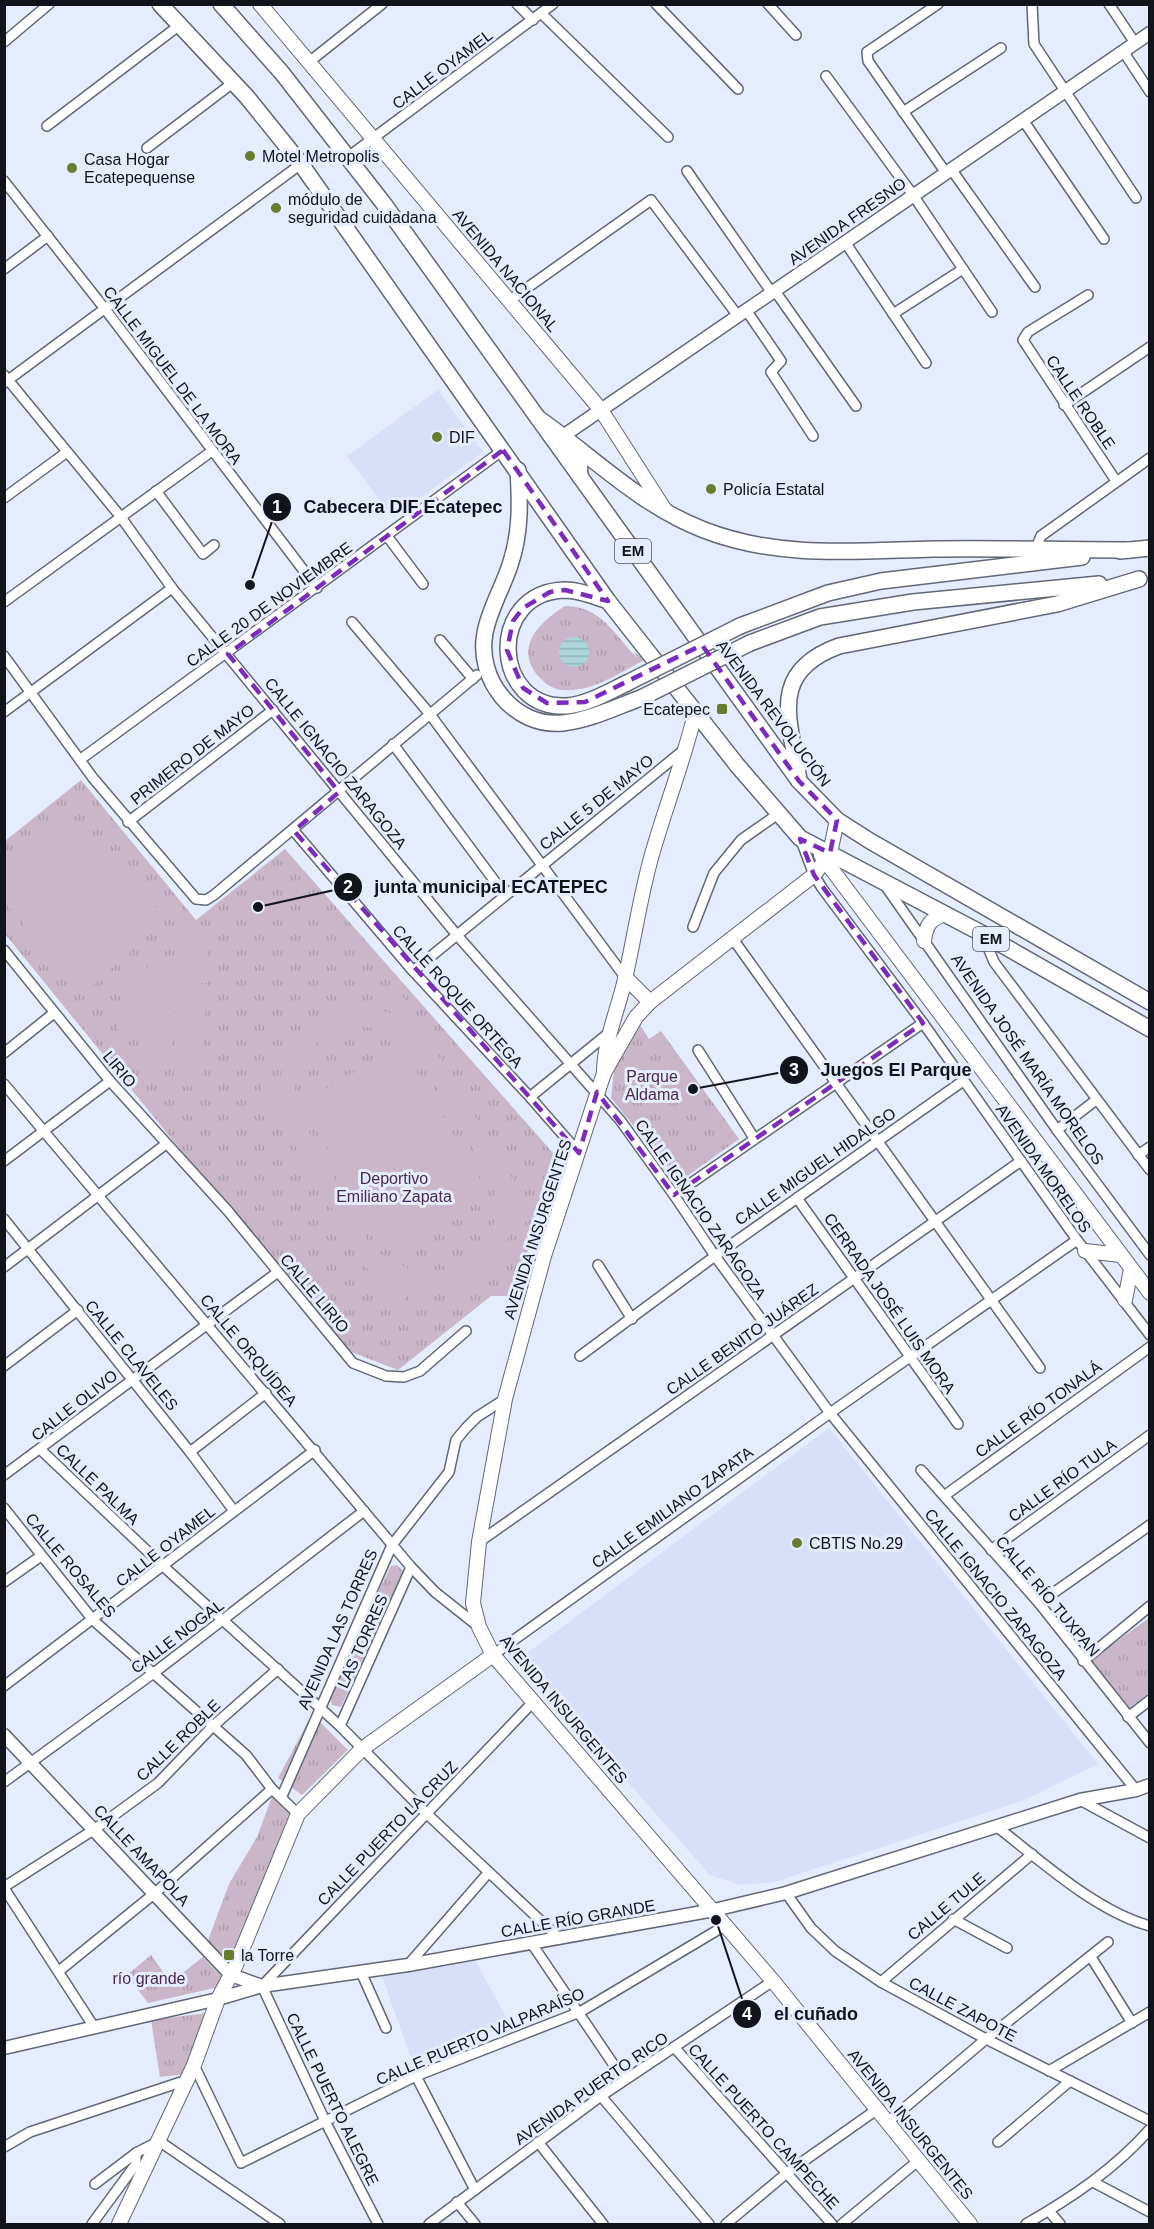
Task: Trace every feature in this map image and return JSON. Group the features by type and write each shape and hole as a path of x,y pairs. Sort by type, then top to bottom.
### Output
{"main road":[{"name":"EM","path":"160,4 234,82 301,164 608,601 778,814 804,840 828,857 880,879 983,934 1149,1029"},
{"name":"EM","path":"221,4 282,72 348,157 538,418"},
{"name":"AVENIDA NACIONAL","path":"260,5 601,410 666,512"},
{"path":"538,418 666,512 703,530 742,542 790,551 836,554 933,549 1129,550"},
{"name":"AVENIDA REVOLUCIÓN","path":"538,418 799,781 837,820 1149,1002"},
{"path":"579,449 580,477"},
{"path":"518,470 521,514 511,563 484,632 483,652 487,672 503,699 520,712 540,721 560,723 580,720 641,698 750,643 820,617 913,602 1144,578"},
{"path":"608,601 565,590 535,598 523,608 513,621 508,637 508,662 523,688 547,703 566,706 585,702 740,626 828,592 881,581 1039,564 1149,548"},
{"path":"799,781 787,718 788,700 800,672 816,657 839,646 1057,604 1144,578"},
{"name":"AVENIDA INSURGENTES","path":"604,1072 604,1056 626,977 652,857 687,748 696,710"},
{"name":"AVENIDA INSURGENTES","path":"837,820 828,857 814,875 650,1002 636,1017 604,1072 544,1256 506,1399 479,1542 473,1603 479,1627 493,1655 714,1910 879,2108 970,2224"},
{"path":"828,857 1149,1293"},
{"path":"924,941 925,928 933,918 945,914"},
{"path":"626,977 650,1002"},
{"path":"1081,1246 1121,1255"},
{"path":"1125,1300 1131,1269"},
{"name":"CALLE EMILIANO ZAPATA","path":"298,1814 362,1749 493,1655"},
{"path":"121,2224 194,2065 218,1999 231,1975 298,1814"}],"street":[{"path":"4,42 49,4"},
{"path":"309,62 382,4"},
{"path":"517,4 533,20"},
{"name":"CALLE OYAMEL","path":"348,157 554,4"},
{"path":"656,4 738,89"},
{"path":"768,4 796,34"},
{"path":"938,4 867,52 868,61 903,112 1035,287"},
{"path":"1032,4 1034,44 1136,198"},
{"path":"1109,4 1135,43"},
{"path":"542,14 668,137"},
{"path":"47,126 181,24"},
{"name":"AVENIDA FRESNO","path":"563,436 1149,33"},
{"path":"903,112 1001,48"},
{"path":"1123,51 1149,92"},
{"path":"826,76 914,195 992,312"},
{"path":"147,148 234,82"},
{"path":"1023,120 1104,239"},
{"path":"6,380 301,164"},
{"path":"687,171 856,406"},
{"name":"CALLE MIGUEL DE LA MORA","path":"4,181 105,309 317,588"},
{"path":"510,300 651,200 781,361 771,372 813,436"},
{"path":"4,269 48,236"},
{"path":"845,243 926,363"},
{"path":"893,315 963,269"},
{"name":"CALLE ROBLE","path":"1088,295 1028,332 1023,340 1116,481"},
{"path":"1064,405 1149,347"},
{"name":"CALLE IGNACIO ZARAGOZA","path":"6,380 120,516 172,588 456,934 597,1092 674,1195 715,1256 830,1413 1136,1791"},
{"name":"CALLE 20 DE NOVIEMBRE","path":"81,759 228,654 503,450"},
{"path":"4,602 212,451"},
{"path":"4,498 67,452"},
{"path":"1035,550 1041,536 1149,458"},
{"path":"156,491 202,554 214,545"},
{"path":"387,536 423,584"},
{"path":"4,712 172,588"},
{"path":"352,622 429,713 626,977"},
{"path":"4,656 128,822 196,900 206,900 294,831 429,713 475,677 440,640"},
{"name":"PRIMERO DE MAYO","path":"128,822 273,710"},
{"path":"393,744 505,895"},
{"name":"CALLE 5 DE MAYO","path":"413,971 687,748"},
{"path":"693,927 714,873 741,840 778,814"},
{"name":"CALLE ROQUE ORTEGA","path":"294,831 413,971 530,1097 579,1154"},
{"name":"AVENIDA MORELOS","path":"804,840 814,875 923,1023 1081,1246 1125,1300 1149,1335"},
{"name":"AVENIDA JOSÉ MARÍA MORELOS","path":"880,879 1149,1256"},
{"path":"983,934 994,962 1149,1170"},
{"path":"733,939 837,1081 1040,1368"},
{"name":"LIRIO","path":"4,950 110,1081 166,1144"},
{"path":"4,1053 54,1012"},
{"path":"674,1195 923,1023"},
{"path":"530,1097 613,1030"},
{"path":"698,1050 754,1138"},
{"name":"CALLE MIGUEL HIDALGO","path":"580,1356 715,1256 963,1080"},
{"path":"4,1161 110,1081"},
{"name":"CALLE ORQUÍDEA","path":"4,1084 42,1132 315,1450 411,1567 435,1592 479,1627"},
{"path":"1057,1130 1096,1100"},
{"path":"4,1267 166,1144"},
{"name":"CALLE LIRIO","path":"166,1144 228,1211 353,1363 386,1376 404,1377 420,1371 466,1331"},
{"path":"1138,1155 1149,1147"},
{"name":"CALLE BENITO JUÁREZ","path":"479,1542 1021,1161"},
{"name":"CERRADA JOSÉ LUIS MORA","path":"797,1198 958,1425"},
{"name":"CALLE CLAVELES","path":"4,1219 132,1378 234,1512"},
{"name":"CALLE EMILIANO ZAPATA","path":"493,1655 992,1299 1081,1246"},
{"path":"598,1265 632,1319"},
{"name":"CALLE OLIVO","path":"4,1476 132,1378 209,1325 278,1272"},
{"path":"4,1366 78,1310"},
{"name":"CALLE RÍO TONALÁ","path":"944,1496 1149,1347"},
{"path":"190,1452 266,1393"},
{"name":"AVENIDA LAS TORRES","path":"282,1796 392,1545 449,1472 456,1440 477,1416 506,1399"},
{"name":"CALLE RÍO TULA","path":"991,1550 1149,1435"},
{"name":"CALLE PALMA","path":"40,1450 163,1566 340,1726 426,1813 560,1939"},
{"name":"CALLE OYAMEL","path":"4,1686 315,1450"},
{"name":"CALLE RÍO TUXPAN","path":"921,1470 1039,1603 1149,1743"},
{"name":"CALLE ROSALES","path":"4,1508 93,1620 155,1672 212,1727 246,1755 272,1789 282,1796 298,1814"},
{"name":"CALLE NOGAL","path":"4,1782 155,1672 364,1510"},
{"path":"1039,1603 1149,1525"},
{"path":"4,1582 41,1556"},
{"name":"LAS TORRES","path":"340,1726 411,1567"},
{"path":"1083,1661 1149,1606"},
{"name":"CALLE ROBLE","path":"4,1887 95,1829 158,1783 212,1727 278,1669"},
{"path":"1128,1717 1149,1700"},
{"name":"CALLE PUERTO LA CRUZ","path":"262,1986 534,1701"},
{"name":"CALLE AMAPOLA","path":"4,1735 231,1975 262,1986"},
{"name":"CALLE RÍO GRANDE","path":"5,2046 218,1999 262,1986 408,1965 714,1910 786,1893 1080,1800 1136,1791 1149,1785"},
{"path":"59,1971 155,1893 272,1789"},
{"path":"1080,1800 1149,1838"},
{"path":"996,1826 1032,1854 1115,1911 1149,1926"},
{"name":"CALLE TULE","path":"881,1982 1032,1854"},
{"path":"408,1965 489,1872"},
{"path":"4,1887 94,2027"},
{"name":"CALLE ZAPOTE","path":"786,1893 811,1928 835,1951 881,1982 986,2039 1149,2121"},
{"path":"953,1919 1007,1948"},
{"name":"CALLE PUERTO VALPARAÍSO","path":"194,2065 241,2163 416,2076 580,2012 726,1925"},
{"path":"889,2121 986,2039 1092,1958 1108,1942"},
{"path":"532,1944 624,2080"},
{"path":"1092,1958 1132,2023"},
{"path":"361,1972 386,2028"},
{"name":"AVENIDA PUERTO RICO","path":"429,2224 601,2096 773,1981"},
{"name":"CALLE PUERTO ALEGRE","path":"262,1986 326,2122 378,2224"},
{"path":"1049,2071 1149,2012"},
{"name":"CALLE PUERTO CAMPECHE","path":"674,2047 788,2172 832,2224"},
{"path":"416,2076 475,2190"},
{"path":"4,2147 30,2132 187,2080"},
{"path":"998,2142 1070,2082"},
{"path":"601,2096 709,2224"},
{"path":"726,2224 788,2172 879,2108"},
{"path":"1026,2224 1093,2182 1134,2148 1149,2129"},
{"path":"95,2184 136,2153 159,2141 280,2224"},
{"path":"538,2142 603,2224"},
{"path":"92,2224 136,2164 136,2153"},
{"path":"842,2224 919,2160"},
{"path":"1093,2182 1149,2212"},
{"path":"457,2202 475,2224"},
{"path":"1049,2211 1060,2224"}],"highlighted area":[{"path":"503,450 608,601 565,590 550,592 523,608 513,621 507,650 523,688 547,703 585,702 702,645 799,781 837,820 830,853 800,839 814,875 923,1023 674,1195 597,1092 579,1153 294,831 339,792 228,654"}],"shaded area":[{"path":"438,390 483,452 393,518 347,456"},
{"path":"574,637 585,641 589,652 585,663 574,667 563,663 559,652 563,641"},
{"name":"CBTIS No.29","path":"829,1428 1098,1764 1022,1801 775,1882 740,1885 710,1875 519,1659"},
{"path":"473,1957 510,2024 413,2064 381,1973"}],"green space":[{"path":"565,606 577,607 598,616 637,658 634,652 645,660 606,681 585,688 560,690 546,684 532,666 529,646 539,628"},
{"name":"Deportivo Emiliano Zapata","path":"81,780 196,920 285,849 560,1161 512,1296 491,1296 398,1370 351,1352 280,1272 5,934 5,841"},
{"path":"63,808 166,918 87,991 5,903 5,862"},
{"path":"180,931 209,932 206,983 177,982"},
{"path":"148,956 177,957 175,1008 146,1006"},
{"path":"121,979 143,979 141,1038 118,1037"},
{"path":"178,983 207,984 204,1035 176,1034"},
{"path":"402,995 535,1216 520,1225 513,1213 509,1234 501,1251 490,1266 476,1278 459,1287 441,1291 421,1292 401,1288 406,1298 390,1307 260,1086 272,1077 278,1086 294,1045 318,1020 334,1013 352,1010 372,1010 395,1014 389,1002","holes":["356,1027 393,1033 412,1045 494,1185 495,1215 490,1235 480,1252 459,1265 434,1271 408,1268 385,1257 374,1248 364,1235 296,1108 297,1077 300,1064 307,1053 327,1037"]},
{"path":"146,1009 174,1010 172,1061 143,1060"},
{"name":"Parque Aldama","path":"640,1025 649,1039 661,1031 739,1139 679,1182 611,1098 614,1070"},
{"path":"176,1035 204,1036 202,1087 173,1086"},
{"path":"401,1045 488,1193 388,1251 301,1103"},
{"path":"397,1565 403,1571 341,1707 332,1705 329,1692 391,1566"},
{"path":"1149,1618 1149,1693 1128,1709 1091,1660"},
{"path":"312,1714 348,1750 302,1795 278,1778"},
{"path":"272,1797 292,1812 233,1964 207,1943 229,1884 257,1837"},
{"name":"río grande","path":"151,1955 169,1980 175,1979 203,1957 221,1976 219,1987 148,2003 127,1975"},
{"path":"207,2013 197,2035 185,2074 160,2077 151,2020"}],"place":[{"name":"Motel Metropolis","path":"250,156"},
{"name":"Casa Hogar Ecatepequense","path":"72,168"},
{"name":"módulo de seguridad cuidadana","path":"276,208"},
{"name":"DIF","path":"437,437"},
{"name":"Policía Estatal","path":"711,489"},
{"name":"Cabecera DIF Ecatepec","path":"250,585"},
{"name":"Ecatepec","path":"722,709"},
{"name":"junta municipal ECATEPEC","path":"258,907"},
{"name":"Juegos El Parque","path":"693,1089"},
{"name":"CBTIS No.29","path":"797,1543"},
{"name":"el cuñado","path":"716,1920"},
{"name":"la Torre","path":"229,1955"}]}
